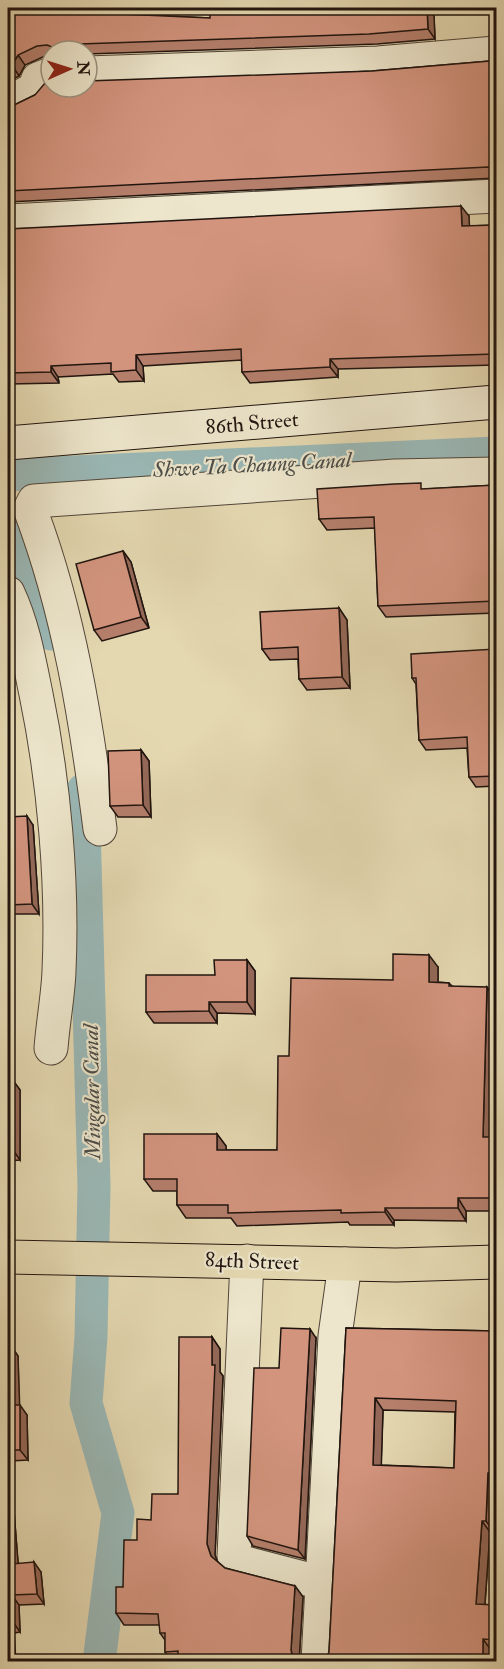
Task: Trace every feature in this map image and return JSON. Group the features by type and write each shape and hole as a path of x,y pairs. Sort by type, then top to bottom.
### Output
{"main road":[{"name":"84th Street","path":"8,1257 345,1264 496,1262"}],"street":[{"path":"99,73 378,63 496,53"},
{"path":"8,103 34,89 39,80"},
{"path":"8,221 496,196"},
{"name":"86th Street","path":"8,442 496,402"},
{"path":"100,829 86,720 68,630 30,509 34,501 395,476 496,474"},
{"path":"8,593 18,615 47,745 54,815 59,971 51,1048"},
{"path":"247,1261 234,1556 238,1561 322,1583"},
{"path":"318,1662 335,1336 345,1264"}],"building":[{"path":"8,8 98,8 98,13 210,18 210,11 317,12 317,9 427,8 428,29 369,34 99,43 99,39 39,39 39,46 18,55 8,67"},
{"path":"496,57 496,168 8,191 8,108 35,95 39,90 39,99 99,99 99,81 372,71 490,61"},
{"path":"461,206 462,226 496,225 496,268 493,268 496,354 330,359 330,367 242,372 241,349 136,355 136,370 111,372 111,363 51,366 51,372 8,373 8,229"},
{"path":"421,483 421,489 496,485 496,601 378,606 374,517 319,519 317,489"},
{"path":"123,551 141,617 94,630 76,564"},
{"path":"339,608 342,677 299,679 298,647 262,649 260,612"},
{"path":"496,649 496,776 469,777 467,737 419,740 416,678 412,678 411,654"},
{"path":"141,750 143,805 110,806 108,751"},
{"path":"27,816 32,904 8,905 8,817"},
{"path":"393,954 429,955 429,982 449,983 449,986 487,987 483,1137 496,1137 496,1198 458,1198 458,1208 385,1208 385,1212 341,1213 341,1210 228,1213 228,1205 177,1205 177,1179 144,1179 144,1134 217,1134 217,1150 277,1150 278,1056 289,1056 291,978 393,980"},
{"path":"214,960 247,960 247,1002 209,1002 209,1011 146,1012 146,975 215,975"},
{"path":"8,1079 12,1079 13,1150 8,1150"},
{"path":"281,1328 310,1329 298,1550 247,1536 254,1368 279,1368"},
{"path":"346,1328 496,1331 496,1473 488,1473 486,1521 482,1521 476,1604 496,1605 496,1640 483,1639 483,1662 325,1662 329,1652","holes":["375,1398 456,1401 454,1468 373,1465"]},
{"path":"179,1337 212,1337 212,1365 215,1365 207,1544 211,1556 225,1568 295,1586 291,1650 296,1662 178,1662 178,1651 165,1652 165,1633 160,1633 158,1614 116,1613 116,1587 123,1587 124,1540 137,1540 137,1519 151,1520 152,1494 178,1494"},
{"path":"8,1346 11,1346 12,1405 20,1405 20,1450 8,1450"},
{"path":"8,1510 12,1564 34,1562 37,1594 12,1595 13,1622 8,1623"}],"waterway":[{"name":"Shwe Ta Chaung Canal","path":"8,475 496,453"},
{"name":"Mingalar Canal","path":"8,530 44,601 51,634"},
{"name":"Mingalar Canal","path":"83,790 94,1186 91,1337 86,1403 118,1513 99,1662"}]}
